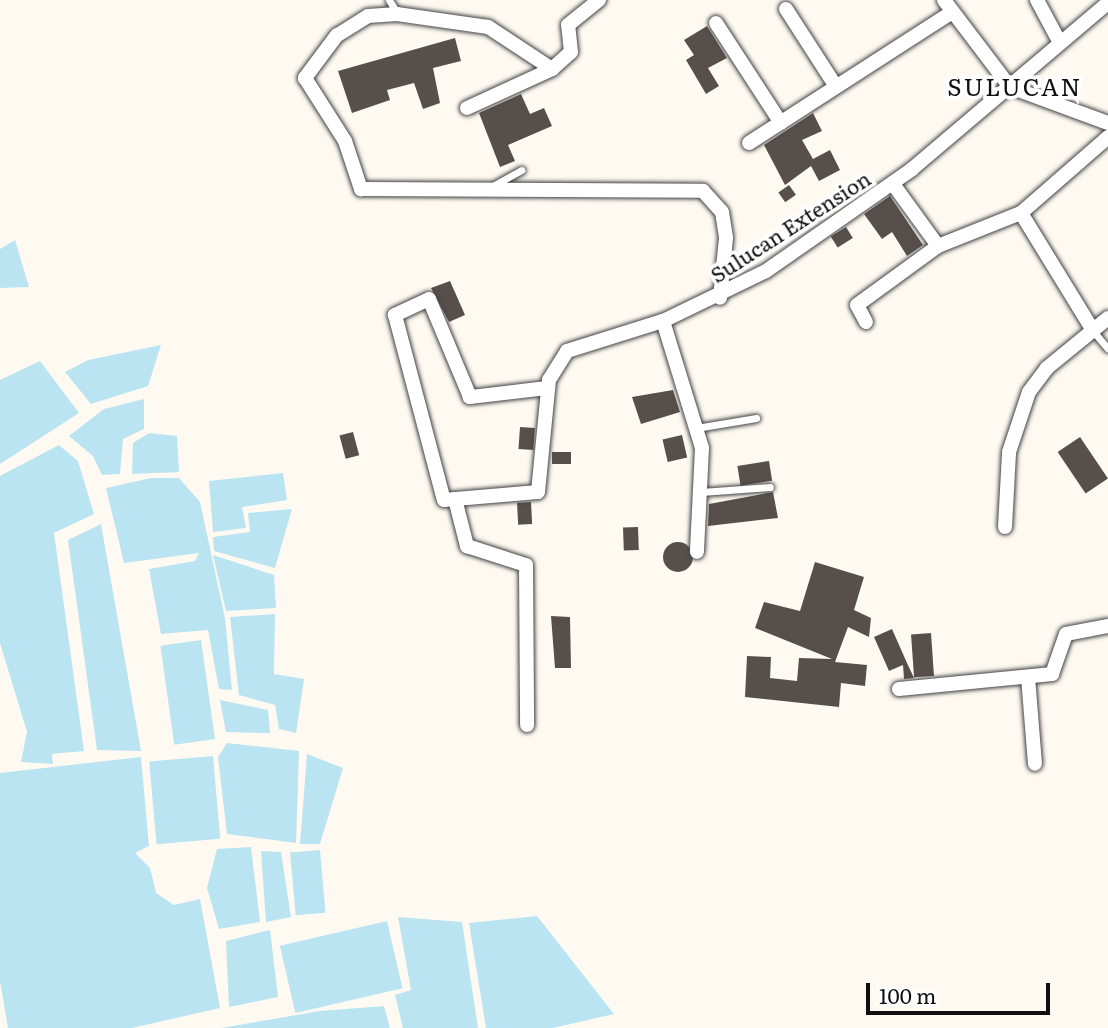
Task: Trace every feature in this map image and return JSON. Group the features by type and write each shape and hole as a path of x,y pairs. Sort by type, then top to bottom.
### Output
{"street":[{"path":"467,108 552,69 571,52 568,25 599,0"},
{"path":"1037,0 1059,41"},
{"name":"Sulucan Extension","path":"547,388 553,366 574,346 663,321 720,298 893,184 1010,87 1059,41 1108,3"},
{"path":"748,143 948,6 1010,87 1108,123"},
{"path":"786,9 835,85"},
{"path":"552,69 488,27 397,14 368,16 337,35 305,78 345,141 354,179 361,189 703,191 722,212 726,238 720,298"},
{"path":"716,23 780,123"},
{"path":"866,322 857,305 938,246 1021,213 1108,137"},
{"path":"893,184 938,246"},
{"path":"1021,213 1092,330"},
{"path":"429,299 470,397 547,388 538,492 455,499 444,500 395,315 429,299"},
{"path":"1005,527 1015,421 1047,368 1108,318"},
{"path":"663,321 696,428 700,492 697,552"},
{"path":"455,499 467,546 526,565 527,725"},
{"path":"899,689 1052,674 1066,634 1108,626"},
{"path":"1028,677 1035,764"}],"lane":[{"path":"389,0 397,14"},
{"path":"485,190 522,170"},
{"path":"1092,330 1108,349"},
{"path":"696,428 756,418"},
{"path":"700,492 770,487"}],"water":[{"path":"15,240 29,287 0,288 0,249"},
{"path":"161,345 148,386 91,404 65,372 88,360"},
{"path":"40,361 79,413 0,464 0,380"},
{"path":"144,399 144,429 123,439 120,474 102,475 93,456 69,436 104,409"},
{"path":"149,433 177,436 179,472 132,474 133,443"},
{"path":"59,445 78,461 94,514 54,533 84,751 52,754 53,764 21,762 27,732 0,643 0,476"},
{"path":"283,473 287,500 242,507 246,528 213,532 209,481"},
{"path":"151,478 179,478 200,502 225,618 232,690 219,689 208,630 161,634 149,569 195,561 199,553 124,563 106,488"},
{"path":"292,509 275,568 214,551 213,537 250,532 248,513"},
{"path":"101,524 141,751 97,750 68,540"},
{"path":"213,555 274,575 276,608 226,611"},
{"path":"275,614 274,674 304,679 296,733 279,729 275,705 239,695 230,617"},
{"path":"201,640 215,739 174,745 160,646"},
{"path":"220,700 268,710 270,733 226,732"},
{"path":"227,743 299,751 296,843 227,834 218,757"},
{"path":"307,754 343,768 320,844 300,844"},
{"path":"213,756 220,839 156,844 149,762"},
{"path":"141,757 149,846 135,853 150,868 156,893 174,905 200,899 220,1008 132,1028 8,1028 0,981 0,773"},
{"path":"251,847 260,922 219,929 207,888 217,849"},
{"path":"320,850 325,913 296,915 290,853"},
{"path":"261,851 281,852 291,917 266,922"},
{"path":"537,916 614,1014 553,1028 486,1028 469,923"},
{"path":"398,917 462,922 478,1028 403,1028 395,995 411,990"},
{"path":"387,921 403,988 295,1013 280,946"},
{"path":"270,930 278,997 229,1007 226,941"},
{"path":"384,1006 390,1028 221,1028 320,1011"}],"building":[{"path":"707,26 727,58 708,68 719,86 706,94 686,60 694,55 684,40"},
{"path":"455,38 461,61 433,68 440,103 423,109 414,83 387,90 390,100 352,113 338,71"},
{"path":"521,94 530,114 544,108 552,126 508,145 515,161 500,167 479,113"},
{"path":"813,113 822,131 802,140 813,159 830,150 840,170 819,181 811,166 785,185 764,145"},
{"path":"789,185 796,195 785,202 778,192"},
{"path":"890,196 923,245 907,256 892,232 882,239 864,214"},
{"path":"846,227 853,238 838,248 831,237"},
{"path":"450,281 465,315 449,322 431,288"},
{"path":"673,390 680,412 641,424 632,397"},
{"path":"520,427 535,428 533,450 518,449"},
{"path":"353,432 359,455 346,459 339,436"},
{"path":"682,435 687,457 668,462 663,439"},
{"path":"1080,437 1108,478 1086,494 1058,452"},
{"path":"552,452 571,452 571,464 552,464"},
{"path":"769,461 772,481 741,486 737,466"},
{"path":"773,492 778,518 708,526 709,504"},
{"path":"531,502 532,524 518,525 517,503"},
{"path":"638,527 639,550 624,551 623,528"},
{"path":"678,542 684,543 692,551 692,563 684,571 678,572 672,571 664,563 663,557 664,551 672,543"},
{"path":"815,562 864,577 854,610 871,618 869,637 848,627 835,662 867,665 865,686 841,683 839,707 745,697 747,656 771,657 770,678 797,681 799,658 832,659 755,628 764,602 800,611"},
{"path":"551,616 570,617 571,668 555,668"},
{"path":"892,629 914,678 904,679 903,665 889,671 874,637"},
{"path":"931,633 934,676 914,677 911,634"}],"district":[{"name":"SULUCAN","path":"1015,86"}]}
